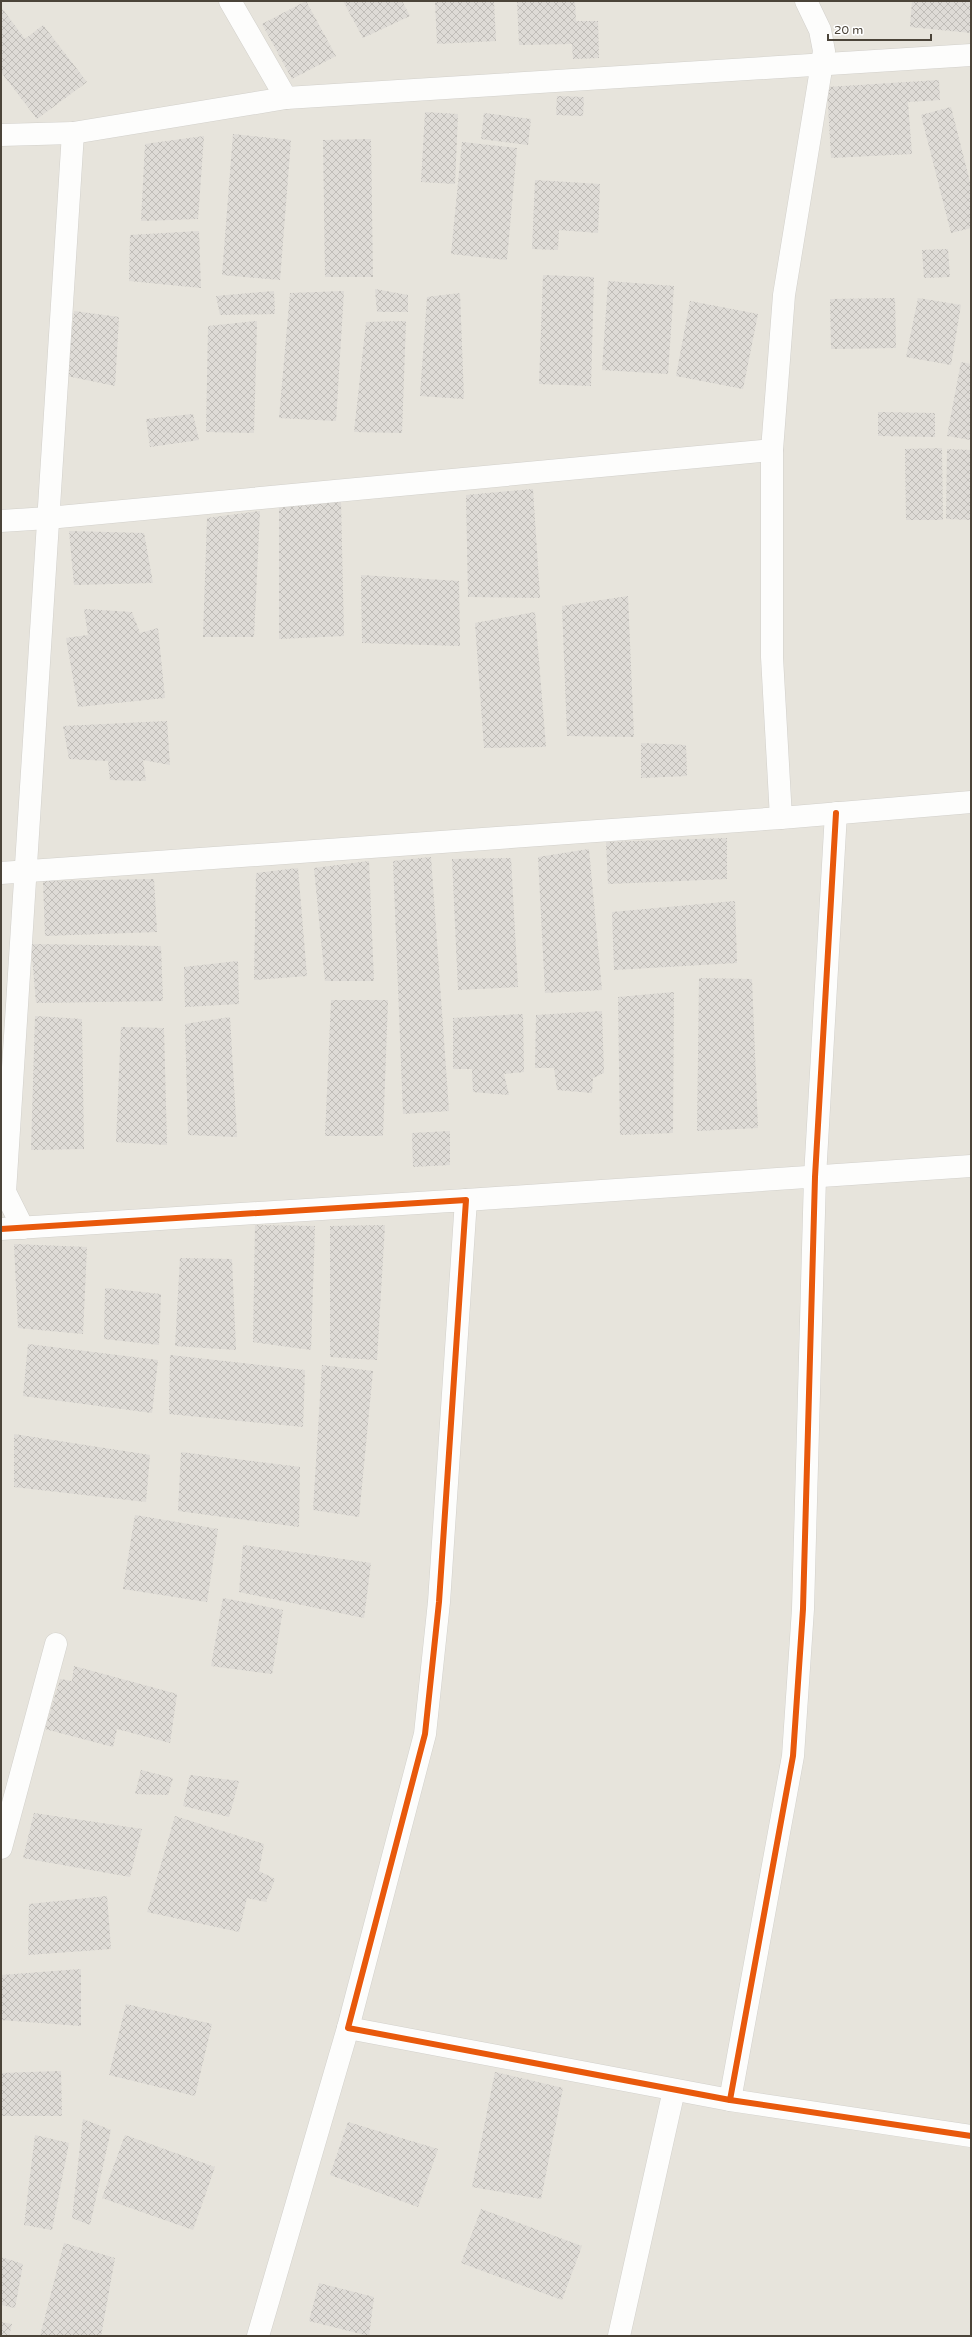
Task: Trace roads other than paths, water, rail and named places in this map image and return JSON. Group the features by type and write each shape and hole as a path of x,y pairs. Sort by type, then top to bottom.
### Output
{"street":[{"path":"230,1 286,98"},
{"path":"781,818 772,657 772,450 784,295 824,51 820,30 806,1"},
{"path":"1,135 73,133 286,98 822,66 971,55"},
{"path":"23,1228 5,1192 73,133"},
{"path":"1,521 48,518 772,450"},
{"path":"1,873 781,818 971,802"},
{"path":"730,2100 793,1756 803,1608 815,1177 836,813"},
{"path":"1,1230 971,1166"},
{"path":"258,2336 348,2028 425,1734 439,1602 466,1200"},
{"path":"1,1848 56,1644"},
{"path":"348,2028 730,2100 971,2136"},
{"path":"619,2336 674,2090"}]}
